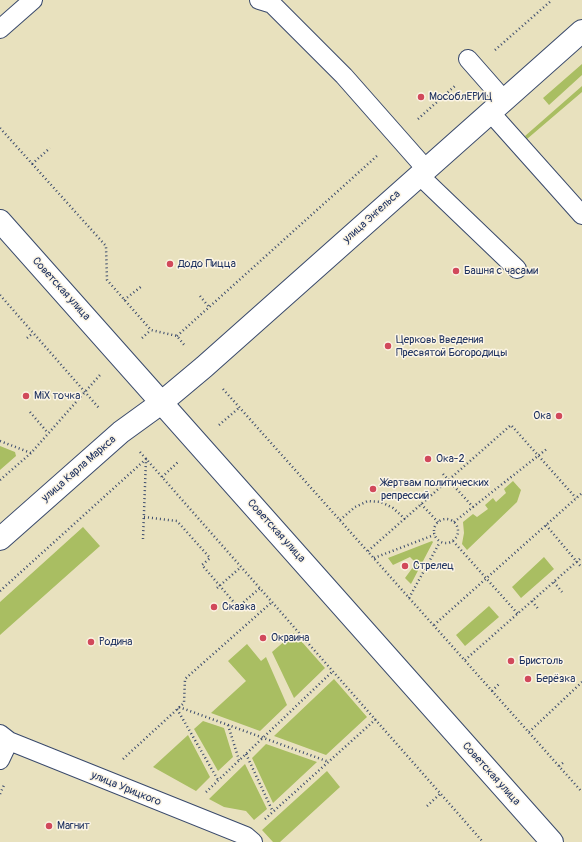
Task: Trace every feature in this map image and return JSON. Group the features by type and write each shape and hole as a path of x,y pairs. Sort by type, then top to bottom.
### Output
{"main road":[{"name":"улица Энгельса","path":"161,403 210,362 582,32"},
{"name":"Советская улица","path":"0,221 552,842"},
{"name":"улица Карла Маркса","path":"0,539 121,432 161,403"}],"lane":[{"path":"0,29 33,0"},
{"path":"259,0 272,4 344,76 398,137 423,172 517,269"},
{"path":"468,59 497,106 582,215"},
{"path":"0,760 4,738"},
{"name":"улица Урицкого","path":"4,738 246,836 253,842"}],"path":[{"path":"0,128 106,246 107,280 151,330 176,336 188,350"},
{"path":"176,336 398,137"},
{"path":"32,164 50,148"},
{"path":"124,300 142,286"},
{"path":"0,295 99,408"},
{"path":"200,296 209,306"},
{"path":"27,338 33,333"},
{"path":"0,480 31,453 101,374"},
{"path":"220,386 582,792"},
{"path":"218,427 240,407"},
{"path":"30,412 48,434"},
{"path":"368,551 511,425 576,498"},
{"path":"0,441 31,453"},
{"path":"454,522 548,448"},
{"path":"139,451 483,842"},
{"path":"143,539 146,459"},
{"path":"0,591 146,459"},
{"path":"162,477 179,462"},
{"path":"443,474 473,507"},
{"path":"434,625 582,493"},
{"path":"340,520 355,507 368,501 381,502 393,508 405,519"},
{"path":"422,504 438,522"},
{"path":"144,517 178,521 210,558 202,565 238,607 260,588"},
{"path":"443,519 454,522 458,528 454,541 447,543 440,542 434,536 434,528 438,522 443,519"},
{"path":"546,525 582,568"},
{"path":"374,558 434,536"},
{"path":"454,541 518,614"},
{"path":"409,598 440,542"},
{"path":"465,660 582,557"},
{"path":"217,588 241,567"},
{"path":"554,582 562,592"},
{"path":"532,601 539,610"},
{"path":"119,762 184,703 185,679 272,602"},
{"path":"203,795 333,671"},
{"path":"529,732 582,682"},
{"path":"492,691 499,684"},
{"path":"178,708 263,737 328,762"},
{"path":"178,708 218,780"},
{"path":"263,821 376,719"},
{"path":"228,725 239,760"},
{"path":"246,754 273,812"},
{"path":"559,766 564,762"},
{"path":"428,806 441,793"}],"green space":[{"path":"582,64 582,75 549,105 543,98"},
{"path":"582,86 582,92 527,139 525,136"},
{"path":"0,446 15,452 16,456 0,470"},
{"path":"513,481 521,490 517,502 467,550 462,544 464,533 463,522 473,514 477,517 488,509 485,505 493,498 496,502 506,493 504,489"},
{"path":"83,527 100,546 0,635 0,602"},
{"path":"432,541 433,542 411,584 405,578 416,563 410,557 393,565 388,558"},
{"path":"544,557 554,569 521,598 512,587"},
{"path":"489,606 499,617 465,646 456,635"},
{"path":"294,633 325,668 294,698 272,652"},
{"path":"247,644 261,661 266,657 287,705 260,731 211,713 246,681 228,661"},
{"path":"334,679 367,717 326,755 274,736"},
{"path":"203,721 224,728 233,757 218,771 194,729"},
{"path":"188,735 210,777 196,791 153,767"},
{"path":"266,744 317,762 273,803 252,758"},
{"path":"245,764 267,809 254,820 246,811 224,807 209,799"},
{"path":"327,771 340,787 280,842 273,842 262,830"}],"place":[{"name":"МособлЕРИЦ","path":"421,97"},
{"name":"Додо Пицца","path":"170,264"},
{"name":"Башня с часами","path":"456,271"},
{"name":"Церковь Введения Пресвятой Богородицы","path":"388,346"},
{"name":"MiX точка","path":"26,396"},
{"name":"Ока","path":"559,416"},
{"name":"Ока-2","path":"428,459"},
{"name":"Жертвам политических репрессий","path":"373,489"},
{"name":"Стрелец","path":"405,566"},
{"name":"Сказка","path":"214,607"},
{"name":"Окраина","path":"263,638"},
{"name":"Родина","path":"91,642"},
{"name":"Бристоль","path":"511,661"},
{"name":"Берёзка","path":"528,679"},
{"name":"Магнит","path":"49,826"}]}
